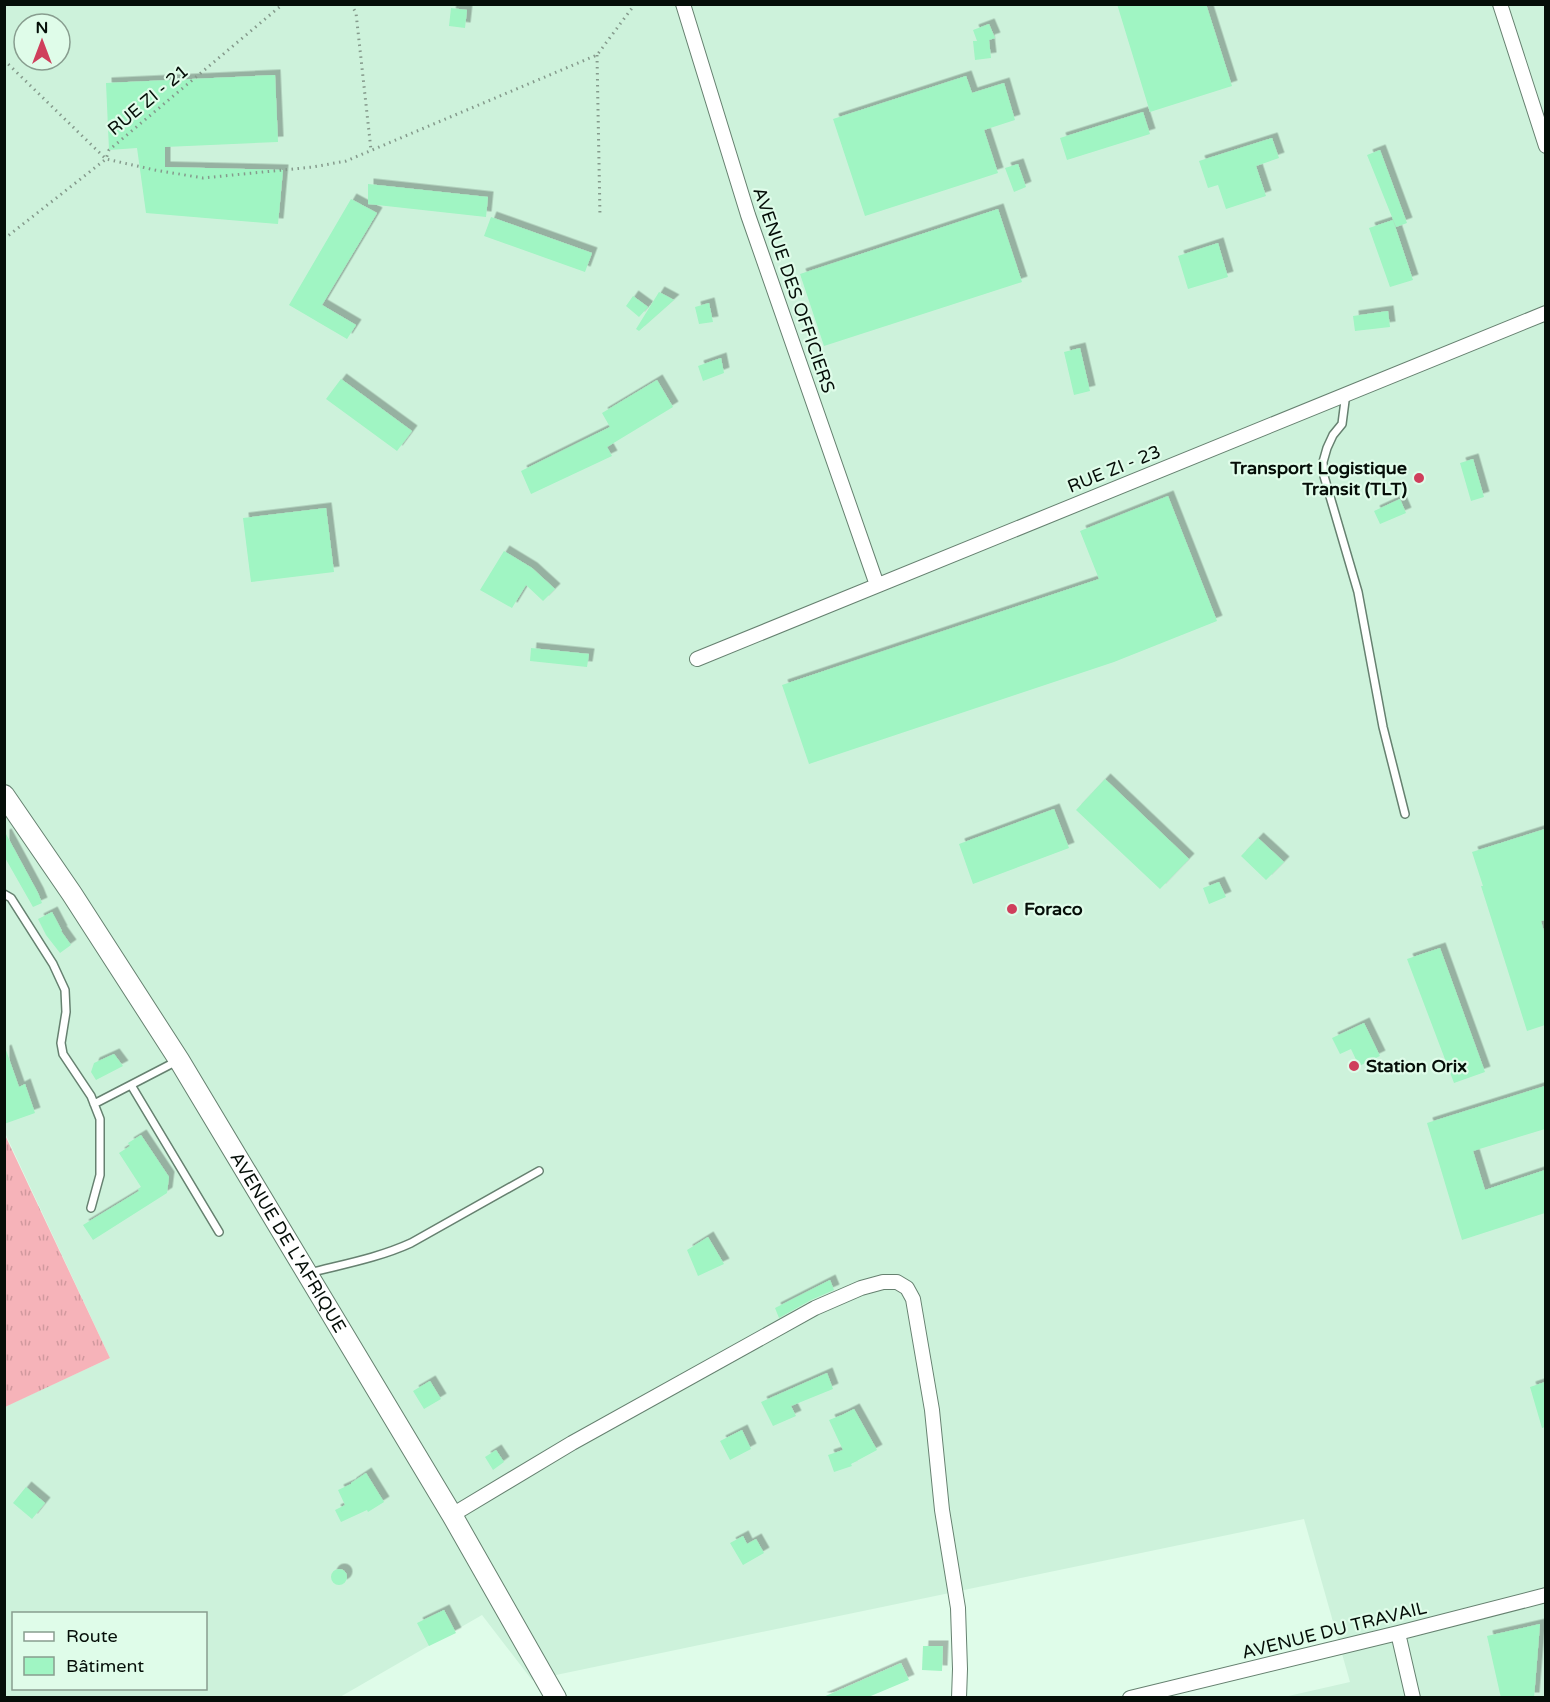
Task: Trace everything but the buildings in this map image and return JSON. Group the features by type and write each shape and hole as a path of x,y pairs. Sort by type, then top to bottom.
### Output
{"main road":[{"name":"AVENUE DE L'AFRIQUE","path":"4,795 72,894 179,1060 452,1515 556,1698"}],"street":[{"name":"AVENUE DES OFFICIERS","path":"682,4 748,215 877,585"},
{"path":"1500,4 1545,146"},
{"name":"RUE ZI - 23","path":"697,659 1545,313"},
{"path":"452,1515 572,1443 815,1308 861,1288 883,1282 897,1282 907,1288 913,1299 932,1410 942,1510 958,1608 959,1698"},
{"name":"AVENUE DU TRAVAIL","path":"1130,1698 1545,1595"},
{"path":"1398,1633 1413,1698"}],"lane":[{"path":"1346,393 1342,424 1326,448 1323,462 1324,476 1358,592 1383,727 1405,814"},
{"path":"4,894 10,898 52,964 65,990 66,1011 61,1043 63,1054 91,1096 100,1119 100,1175 91,1208"},
{"path":"94,1104 179,1060"},
{"path":"131,1085 219,1232"},
{"path":"307,1273 363,1261 411,1243 539,1172"}],"path":[{"name":"RUE ZI - 21","path":"4,239 106,159 109,150 283,4"},
{"path":"351,4 356,13 371,150"},
{"path":"4,60 106,159 155,171 203,178 313,167 346,161 597,56 635,4"},
{"path":"597,56 600,217"}],"shaded area":[{"path":"5,5 1545,5 1545,1697 1284,1697 1350,1682 1304,1519 532,1680 482,1615 340,1697 5,1697 4,1407 110,1358 5,1133"}],"green space":[{"path":"4,1133 110,1358 5,1407 4,1407"}],"place":[{"name":"Transport Logistique Transit (TLT)","path":"1419,478"},
{"name":"Foraco","path":"1012,909"},
{"name":"Station Orix","path":"1354,1066"}]}
